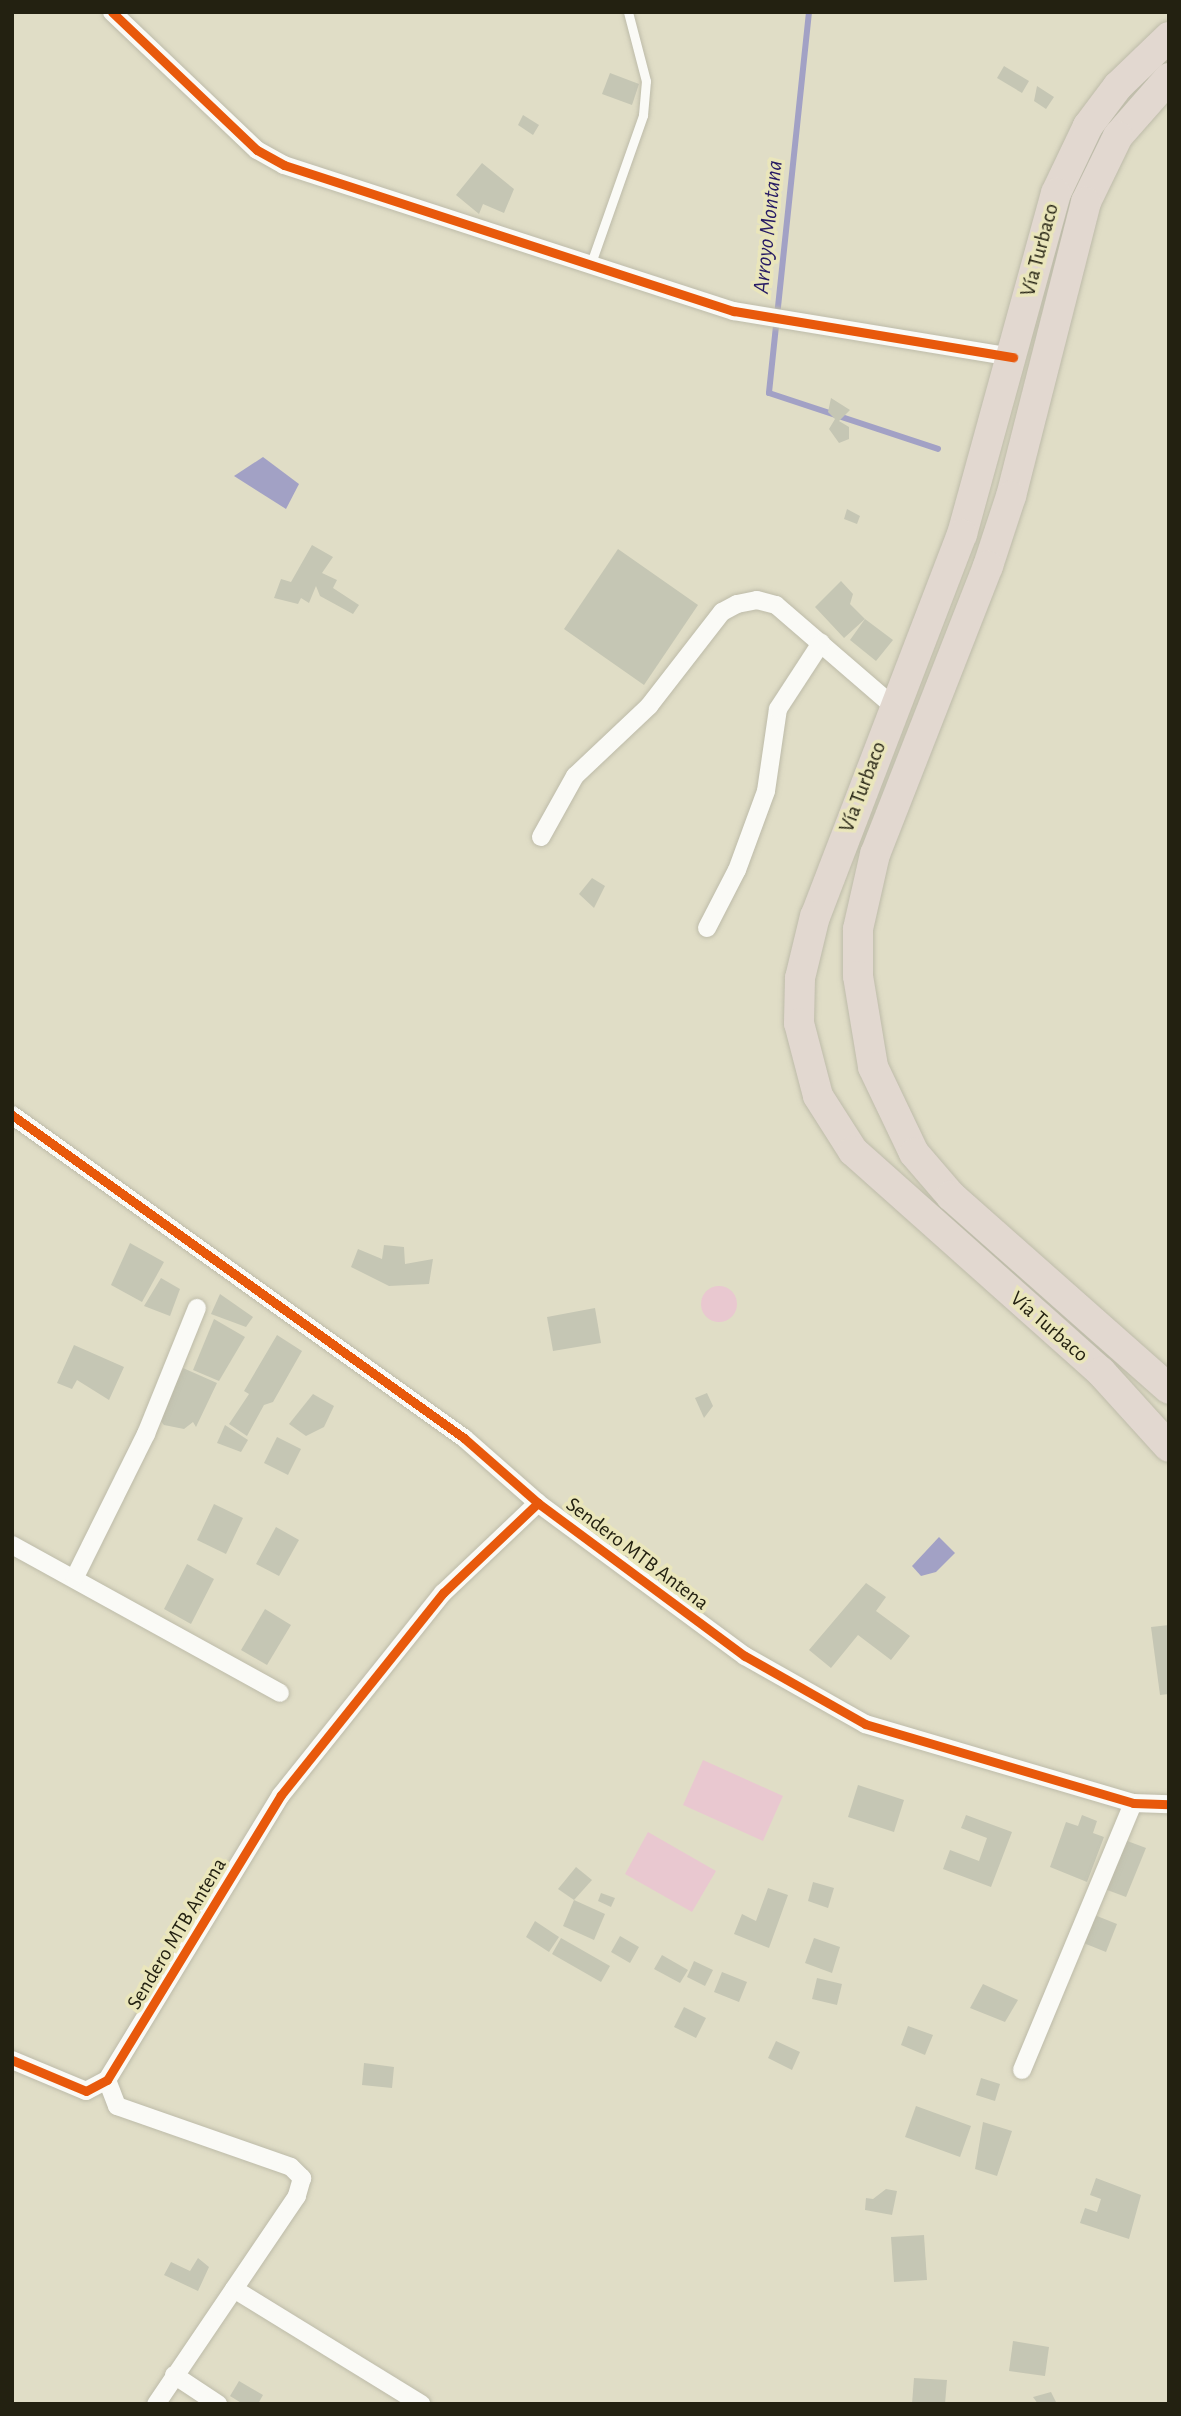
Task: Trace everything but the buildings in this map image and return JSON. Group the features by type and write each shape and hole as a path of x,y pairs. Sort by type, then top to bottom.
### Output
{"highway":[{"name":"Vía Turbaco","path":"1169,37 1118,86 1071,154 1041,242 1013,357 962,534 894,707 806,945 799,1023 808,1070 832,1123 853,1151 1101,1372 1169,1447"},
{"name":"Vía Turbaco","path":"1169,78 1118,136 1086,202 988,566 875,854 858,929 858,976 873,1067 914,1153 951,1196 1169,1389"}],"street":[{"path":"112,12 257,150 284,165 734,312 1013,357"},
{"path":"541,837 575,776 649,706 722,612 757,600 776,605 894,707"},
{"path":"707,928 758,814 772,771 772,730 778,709 821,643"},
{"path":"16,1123 464,1438 538,1503"},
{"path":"75,1577 146,1434 197,1308"},
{"name":"Sendero MTB Antena","path":"107,2080 281,1795 443,1593 538,1503 745,1656 865,1724 1133,1803 1169,1804"},
{"path":"12,1545 75,1577 279,1693"},
{"path":"1022,2070 1133,1803"},
{"path":"12,2060 86,2091 107,2080 117,2106 292,2167 302,2178 297,2196 156,2404"},
{"path":"234,2289 421,2404"},
{"path":"174,2375 218,2404"}],"lane":[{"path":"590,263 643,115 646,81 628,12"}],"shaded area":[{"path":"719,1286 732,1291 737,1304 732,1317 719,1322 706,1317 701,1304 706,1291"},
{"path":"703,1760 783,1796 763,1841 683,1805"},
{"path":"648,1832 716,1871 692,1912 625,1874"}],"water":[{"path":"263,457 299,484 286,509 234,476"},
{"path":"939,1537 955,1553 936,1572 921,1576 912,1566"}],"waterway":[{"name":"Arroyo Montana","path":"809,12 769,393 938,449"}],"cycle path":[{"path":"112,12 257,150 284,165 734,311 1013,357"},
{"path":"12,1115 464,1438 538,1503 745,1656 865,1724 1133,1803 1169,1804"},
{"path":"12,2060 86,2091 107,2080 281,1795 443,1593 538,1503"}]}
